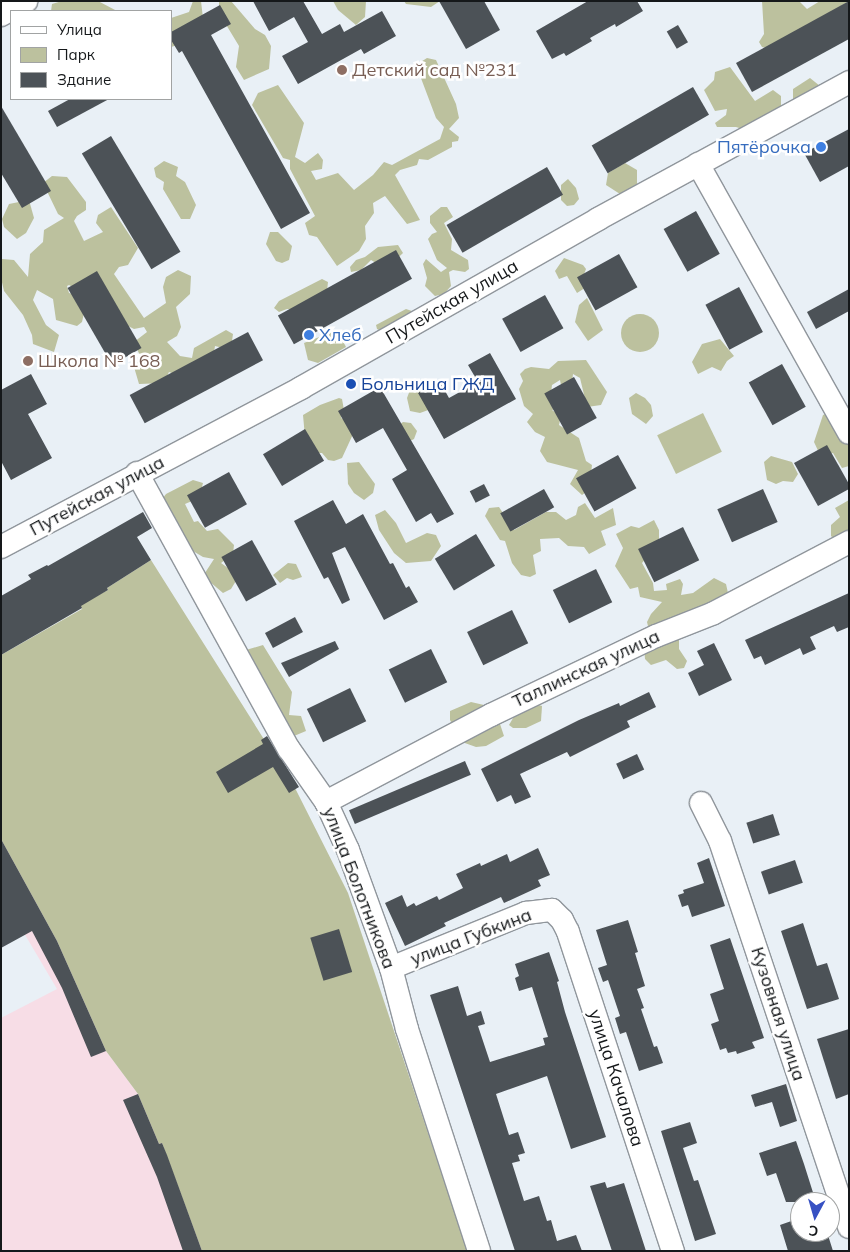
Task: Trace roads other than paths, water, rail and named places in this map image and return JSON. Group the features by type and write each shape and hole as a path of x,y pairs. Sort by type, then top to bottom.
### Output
{"street":[{"path":"1,15 26,1"},
{"name":"Путейская улица","path":"1,547 137,473 302,388 698,164 849,82"},
{"path":"698,164 849,433"},
{"name":"улица Болотникова","path":"137,473 289,749 326,802 348,850 391,968 407,1029 479,1251"},
{"name":"Таллинская улица","path":"326,802 491,715 656,636 714,612 849,542"},
{"name":"Кузовная улица","path":"701,803 720,841 849,1228"},
{"name":"улица Губкина","path":"391,968 526,913 552,910"},
{"name":"улица Качалова","path":"552,910 562,920 568,932 673,1251"}],"place":[{"name":"Детский сад №231","path":"342,70"},
{"name":"Пятёрочка","path":"821,147"},
{"name":"Хлеб","path":"309,335"},
{"name":"Школа № 168","path":"28,361"},
{"name":"Больница ГЖД","path":"351,384"}]}
